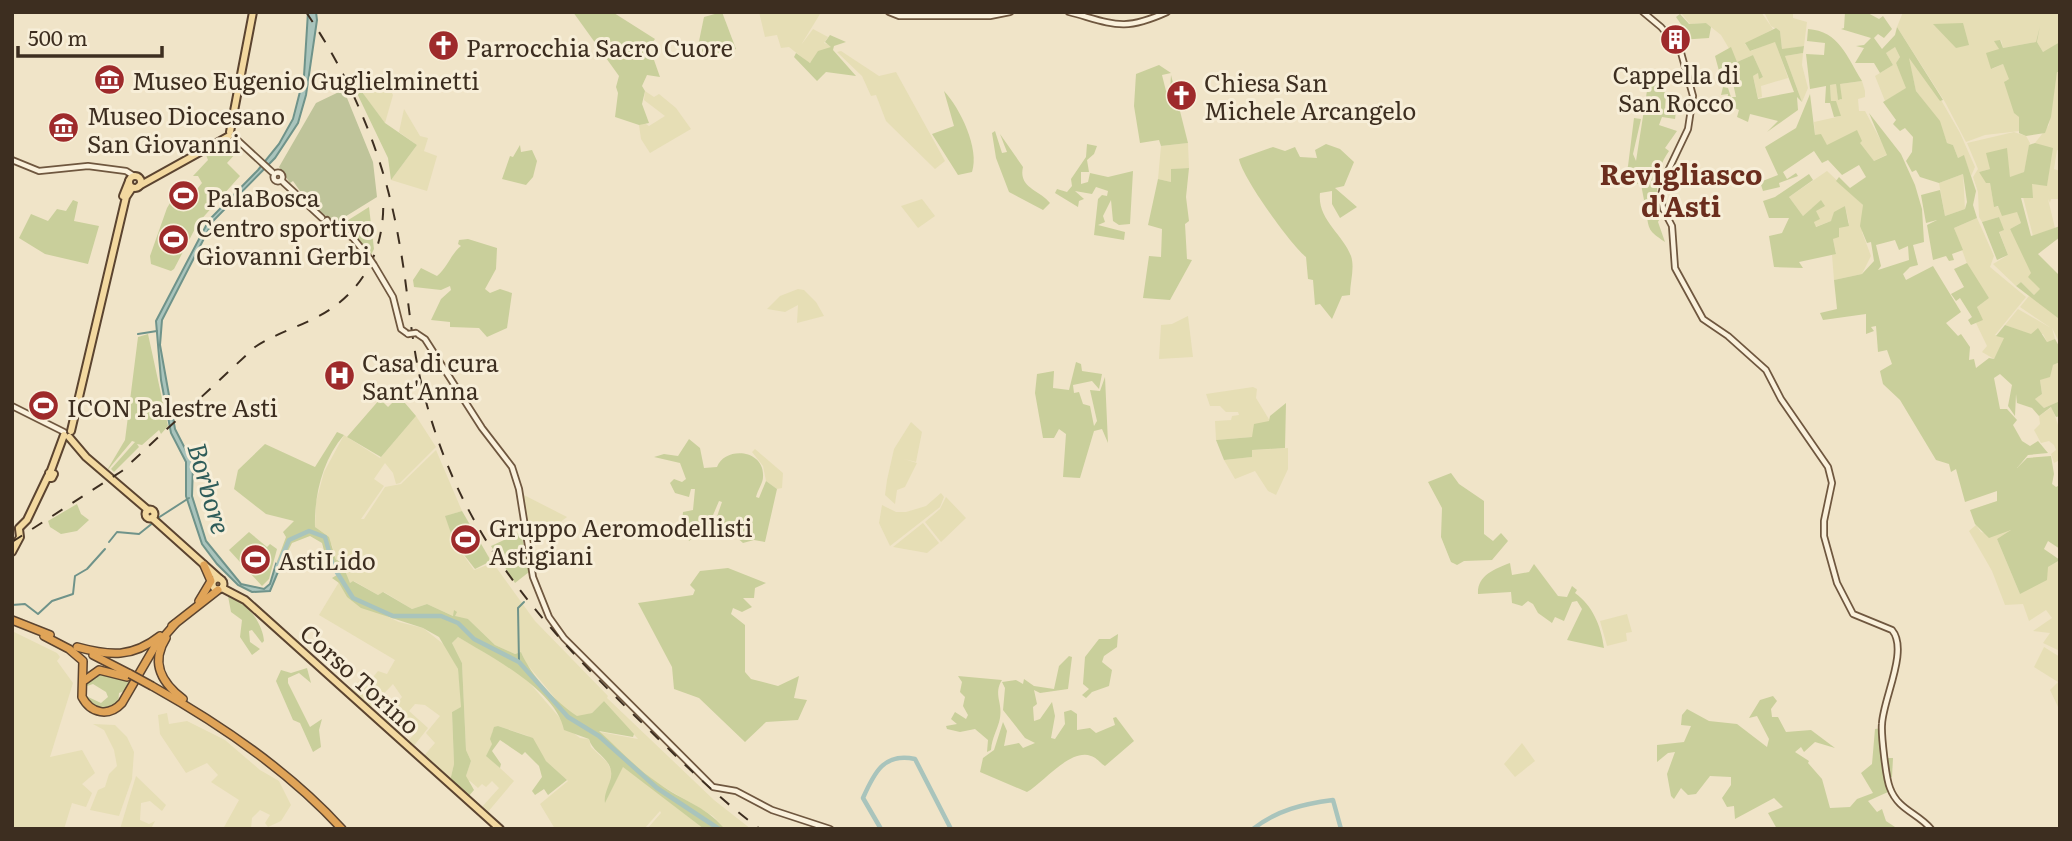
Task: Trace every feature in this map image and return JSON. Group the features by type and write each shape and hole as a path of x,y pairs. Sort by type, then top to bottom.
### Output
{"highway":[{"path":"190,611 211,581 204,565"},
{"path":"198,601 218,584"},
{"path":"12,621 77,647 103,654 125,654 148,644 175,624 218,584"},
{"path":"35,630 78,655 85,668 82,697 91,709 104,713 118,708 154,648 175,624"},
{"path":"175,624 160,650 158,663 162,677 178,695 280,775 340,829"},
{"path":"44,636 151,687 228,733"},
{"path":"77,647 129,676"},
{"path":"82,684 99,670 129,676"},
{"path":"151,687 227,736 280,775"}],"main road":[{"path":"13,550 20,536 19,528 50,475 68,435 126,197 134,182 151,180 230,133 253,12"},
{"name":"Corso Torino","path":"68,435 86,457 204,565 218,584 236,593 500,829"}],"street":[{"path":"889,12 899,16 972,16 1010,12"},
{"path":"1069,12 1129,26 1167,12"},
{"path":"1643,12 1678,45 1690,76 1692,109 1682,144 1670,167 1661,195 1663,209 1672,226 1675,268 1703,319 1728,336 1766,370 1781,399 1829,467 1832,483 1823,529 1837,583 1853,614 1892,630 1898,642 1897,662 1882,724 1890,790 1904,810 1925,821 1931,829"},
{"path":"230,133 273,173 274,180 281,180 327,221 353,238 370,259 393,298 401,329 408,334 419,334 482,428 512,467 519,489 533,578 549,617 564,638 713,787 736,791 772,810 831,829"},
{"path":"12,160 39,171 88,166 125,171 134,182"},
{"path":"12,406 68,435"}],"shaded area":[{"path":"759,12 818,12 820,14 801,45 813,29 828,37 824,43 834,46 809,63 789,47 781,48 777,35 765,37"},
{"path":"1680,12 1761,12 1773,29 1745,44 1751,51 1775,41 1788,78 1761,86 1762,97 1758,98 1753,76 1759,72 1759,78 1763,77 1753,55 1737,62 1721,35 1706,23 1690,24"},
{"path":"1764,12 1793,12 1793,18 1807,22 1804,46 1782,50 1780,31 1771,26"},
{"path":"1903,12 2060,12 2060,42 2051,49 2043,52 2037,42 2040,26 2036,42 2003,48 2001,40 1997,44 1999,49 1992,69 2003,64 2010,79 2005,81 2019,117 2020,131 1985,135 1966,142 1945,102 1897,27"},
{"path":"1895,47 1900,57 1896,63 1907,88 1885,101 1875,76 1893,65 1886,53"},
{"path":"841,51 879,76 896,72 945,161 935,169 886,121 876,95 871,96 862,76 837,52"},
{"path":"1803,53 1802,65 1808,88 1802,102 1785,56"},
{"path":"1908,56 1941,100 1960,133 1975,167 1971,176 1964,156 1958,158 1953,145 1947,143 1939,121 1916,91"},
{"path":"2057,72 2060,72 2060,151 2057,150 2054,169 2060,171 2060,193 2059,199 2051,199 2050,203 2048,199 2055,228 2033,236 2023,197 2030,197 2031,184 2047,185 2052,149 2035,143 2049,125"},
{"path":"1862,81 1865,97 1858,99 1859,111 1865,111 1888,154 1874,161 1859,143 1857,131 1828,146 1815,135 1814,122 1841,116 1831,101 1830,85 1836,84 1838,99 1841,100 1840,84"},
{"path":"370,82 390,89 393,95 385,123 362,93 363,83"},
{"path":"645,91 654,97 659,94 676,108 691,129 650,153 641,139 639,125 643,122 649,126 665,116 644,100"},
{"path":"404,109 420,136 428,138 424,151 421,150 437,156 427,191 391,180 417,145 399,132"},
{"path":"2014,132 2026,136 2030,143 2024,172 2010,178 2006,148 1990,169 1979,172 1990,183 1994,206 2017,211 2021,223 2010,229 2041,289 2034,295 2021,282 2016,286 1993,264 2008,255 1999,231 2003,230 1999,217 1982,222 1979,217 1978,192 1973,177 1978,169 1967,143"},
{"path":"1188,143 1189,168 1172,169 1171,182 1158,179 1161,146"},
{"path":"1827,171 1863,205 1862,232 1871,256 1862,274 1834,280 1832,255 1836,253 1833,239 1839,228 1849,223 1845,206 1831,221 1815,227 1812,208 1803,216 1789,197"},
{"path":"1963,174 1965,209 1945,216 1939,183"},
{"path":"922,199 935,216 918,228 901,206"},
{"path":"1977,218 1994,256 1990,267 2026,297 1995,335 2005,338 1994,359 1982,352 1987,346 1976,323 1982,319 1977,307 1989,298 1969,269 1954,228"},
{"path":"798,289 804,290 816,302 824,316 797,323 798,305 785,312 767,309 780,296"},
{"path":"2029,296 2060,316 2060,344 2052,328 2055,339 2047,342 2043,334 2032,335 2005,325 2018,309 2051,328 2020,307"},
{"path":"1188,316 1193,357 1159,359 1161,325 1172,324"},
{"path":"2060,362 2060,401 2044,408 2035,399 2042,394 2040,380 2053,365"},
{"path":"1253,387 1257,389 1256,398 1270,421 1252,437 1216,440 1215,421 1231,420 1232,416 1239,415 1238,412 1226,412 1220,406 1210,406 1206,394"},
{"path":"2052,407 2058,425 2060,416 2060,460 2054,463 2051,454 2056,450 2054,445 2049,441 2041,443 2034,430 2040,424 2039,416"},
{"path":"416,416 436,447 400,483 396,484 393,473 385,463 374,479 384,486 361,519 364,519 385,487 401,484 436,450 462,511 446,516 454,542 474,570 493,563 535,621 607,698 714,800 751,829 725,829 713,816 657,783 626,758 600,732 638,739 604,701 592,713 577,717 564,709 526,663 521,652 515,654 495,645 468,619 464,621 427,604 412,609 384,592 378,595 354,581 350,583 336,560 332,545 315,527 316,502 324,472 344,435 380,458"},
{"path":"911,422 922,432 916,462 904,459 917,463 905,487 897,490 895,504 885,495 887,480 894,449"},
{"path":"1288,448 1288,469 1276,495 1268,491 1255,471 1235,479 1224,460 1251,457 1252,450"},
{"path":"755,449 783,473 782,488 777,489 766,481 763,466 752,452"},
{"path":"520,493 567,517 527,547"},
{"path":"941,493 944,497 940,507 890,546 879,523 882,505 896,512 906,512 926,506"},
{"path":"946,497 966,518 941,542 925,522 940,509"},
{"path":"923,523 939,543 927,553 893,547"},
{"path":"1976,525 1981,532 1992,535 2011,530 2012,532 1997,539 2020,594 2048,567 2060,560 2060,651 2043,643 2050,633 2033,631 2052,618 2046,610 2029,621 2023,604 2005,605 1992,571 1969,531"},
{"path":"339,582 347,597 399,622 423,628 447,647 458,669 462,707 452,712 454,764 450,781 423,757 435,743 426,733 440,716 425,705 415,704 409,711 428,728 413,747 407,742 417,731 398,713 387,724 383,720 402,697 393,684 369,709 350,692 359,681 366,686 378,671 387,674 395,660 319,615"},
{"path":"1627,614 1632,632 1626,633 1627,641 1607,646 1600,621"},
{"path":"12,631 57,653 60,657 57,661 73,683 50,757 82,750 95,773 82,784 92,793 86,807 72,803 64,829 12,829"},
{"path":"458,637 521,673 572,732 580,738 589,739 591,747 607,762 612,772 605,803 623,766 704,829 647,829 660,811 644,829 555,829 540,804 568,781 546,761 528,736 498,726 492,732 492,744 487,756 514,781 487,813 481,808 499,788 492,781 486,787 482,784 478,788 470,781 467,782 466,776 471,761 466,750 462,663 452,643"},
{"path":"2044,647 2060,657 2059,709 2050,690 2058,682 2034,667"},
{"path":"167,713 169,724 187,721 225,740 260,770 279,781 291,805 281,821 268,827 265,823 270,815 260,810 252,818 251,829 223,829 239,800 211,782 218,775 207,763 186,773 160,734 158,715"},
{"path":"93,724 115,725 127,737 134,752 132,779 119,816 90,810 98,790 105,787 109,774 117,766 114,750 104,730"},
{"path":"1522,743 1535,761 1515,777 1504,764"},
{"path":"136,776 166,805 162,811 150,801 141,803 140,820 149,824 155,821 151,829 120,829"}],"green space":[{"path":"573,12 614,13 655,39 643,55 654,60 660,77 647,75 642,86 645,91 642,104 649,123 639,125 615,117 619,76"},
{"path":"722,12 736,49 704,60 698,46 704,17"},
{"path":"1845,12 1866,12 1879,19 1883,16 1892,29 1884,38 1878,34 1874,38 1882,49 1895,35 1897,27 1943,100 1940,101 1909,58 1916,91 1940,121 1947,143 1953,145 1958,158 1964,155 1976,191 1973,205 1977,218 1954,228 1963,250 1952,254 1954,260 1949,261 1946,256 1933,260 1927,225 1937,220 1926,223 1921,195 1940,190 1945,216 1965,209 1967,202 1963,174 1939,183 1920,177 1916,170 1912,172 1906,161 1912,152 1913,137 1905,128 1900,131 1893,124 1896,120 1883,102 1906,88 1896,63 1900,57 1895,47 1886,53 1893,65 1880,73 1874,63 1855,63 1864,48 1856,46 1864,45 1871,38 1841,29 1844,28"},
{"path":"1680,14 1689,24 1706,23 1711,27 1709,38 1679,40 1683,27 1676,17"},
{"path":"1963,23 1969,45 1956,48 1933,24"},
{"path":"2040,26 2037,42 2043,52 2060,42 2060,72 2057,72 2051,117 2045,133 2026,136 2019,133 2019,117 2014,113 2004,82 2009,79 2003,64 1991,69 1986,53 1999,49 1994,41 2000,40 2003,48 2036,42"},
{"path":"1776,28 1780,31 1782,49 1804,46 1803,53 1785,56 1802,102 1797,97 1798,110 1767,132 1778,121 1750,114 1748,122 1737,117 1739,110 1730,106 1724,112 1719,110 1726,106 1713,104 1712,101 1727,102 1728,94 1721,95 1723,87 1728,88 1731,97 1736,97 1733,83 1724,69 1719,71 1715,56 1731,47 1737,62 1753,55 1763,77 1759,79 1758,73 1753,76 1758,99 1794,92 1775,42 1750,51 1745,43"},
{"path":"1808,29 1819,31 1835,40 1862,81 1840,84 1842,99 1838,100 1836,84 1830,85 1831,101 1836,101 1841,116 1834,117 1830,103 1825,103 1826,86 1810,89 1806,54 1824,55 1825,43 1807,41"},
{"path":"830,35 846,42 834,46 833,50 856,76 826,72 817,81 794,57 796,53 810,63 818,51 831,47 825,42"},
{"path":"1159,65 1171,73 1162,75 1166,91 1170,90 1171,75 1188,143 1161,146 1159,140 1140,143 1134,106 1136,74"},
{"path":"1659,77 1660,90 1666,93 1665,108 1676,112 1675,119 1662,117 1659,125 1677,131 1665,148 1669,151 1660,168 1657,182 1657,217 1660,198 1663,212 1658,222 1665,242 1652,232 1649,226 1646,210 1641,206 1644,200 1641,184 1622,183 1628,166 1634,118 1641,119 1633,154 1636,161 1649,78"},
{"path":"356,84 385,123 417,145 391,180 388,158 354,87"},
{"path":"341,91 345,93 373,162 377,197 335,223 298,194 300,191 293,181 290,183 279,167 316,103"},
{"path":"944,91 967,129 973,152 972,172 958,175 932,134 954,126"},
{"path":"1810,94 1815,135 1821,134 1827,145 1857,130 1862,141 1860,143 1874,161 1887,155 1869,113 1901,154 1922,209 1924,242 1913,245 1918,265 1910,267 1903,274 1906,280 1933,266 1961,312 1946,323 1958,336 1961,334 1970,347 1969,360 1974,359 1976,368 1989,358 1994,359 2004,338 1996,336 2005,325 2031,334 2038,328 2047,342 2055,339 2060,348 2060,362 2053,365 2050,377 2040,380 2042,394 2035,399 2044,408 2060,401 2060,416 2056,417 2051,407 2039,416 2032,408 2017,403 2016,394 2015,416 2008,406 2012,385 2000,374 1994,378 2000,409 2007,409 2017,420 2013,425 2022,441 2030,446 2038,441 2048,453 2028,455 2017,468 2027,458 2051,456 2054,474 2052,484 2056,487 2060,485 2060,549 2048,541 2044,549 2060,560 2048,567 2047,580 2020,594 1997,539 2011,530 1989,538 1975,524 1970,510 1997,501 1997,491 1965,502 1956,469 1951,472 1949,464 1936,460 1900,400 1883,384 1880,371 1892,364 1887,350 1878,352 1876,326 1871,327 1874,331 1866,334 1866,314 1823,320 1820,313 1837,309 1834,280 1862,274 1874,261 1871,242 1867,243 1860,226 1863,205 1836,181 1839,177 1850,188 1866,177 1859,165 1842,175 1828,160 1822,163 1814,151 1783,172 1787,179 1796,173 1798,176 1779,183 1780,187 1763,191 1760,182 1778,175 1765,147 1796,128","holes":["1895,240 1899,250 1908,246 1909,260 1878,270 1881,266 1876,245"]},
{"path":"995,131 1002,153 1007,152 1000,134 1023,167 1024,180 1050,203 1043,210 1009,192 996,158 992,133"},
{"name":"Centro sportivo Giovanni Gerbi","path":"220,142 224,150 229,147 236,153 227,163 240,176 198,223 174,269 171,271 151,264 150,256 167,208 181,185 193,194 202,183 198,176 193,176 208,160 206,155"},
{"path":"2035,143 2053,148 2047,186 2032,184 2033,198 2021,198 2031,236 2060,226 2060,237 2038,254 2060,276 2058,318 2016,286 2021,282 2034,295 2040,289 2028,277 2031,273 2010,229 2021,223 2017,212 2002,216 1998,206 1994,207 1990,183 1986,183 1979,172 1990,169 1986,153 2007,148 2010,177 2024,172 2029,145"},
{"path":"1087,144 1097,146 1094,154 1087,160 1089,172 1081,172 1081,184 1088,182 1090,173 1108,177 1133,171 1130,224 1119,225 1113,221 1111,200 1103,216 1105,222 1098,225 1125,232 1124,240 1094,235 1098,199 1102,195 1107,196 1108,191 1096,187 1092,194 1075,191 1084,199 1079,201 1078,207 1055,193 1057,189 1067,192 1072,186 1071,179 1086,157"},
{"path":"1326,144 1340,149 1354,162 1344,186 1335,188 1357,207 1340,218 1332,204 1332,191 1320,193 1322,211 1347,248 1352,261 1350,295 1342,296 1332,319 1320,304 1315,305 1313,280 1308,279 1306,257 1268,210 1248,180 1239,159 1273,147 1285,151 1295,147 1300,157 1317,158 1315,150"},
{"path":"520,145 521,152 532,150 537,161 533,177 526,185 502,179 510,156 513,157"},
{"path":"1189,168 1186,197 1189,221 1185,224 1187,259 1192,260 1170,300 1143,298 1149,256 1161,257 1162,229 1148,225 1158,179 1171,182 1171,169"},
{"path":"1809,174 1813,180 1789,197 1803,216 1821,200 1825,206 1816,211 1820,219 1814,222 1816,227 1831,221 1834,212 1845,206 1849,226 1839,228 1839,237 1833,239 1836,254 1799,262 1803,268 1774,267 1769,236 1782,233 1789,218 1769,218 1763,201 1775,197"},
{"path":"73,200 78,202 74,221 99,226 88,264 45,254 19,238 31,214 48,221 57,209 66,211"},
{"path":"369,207 374,249 371,255 342,228 342,224"},
{"path":"1999,217 2004,230 1999,232 2008,255 1997,260 1982,222"},
{"path":"468,239 497,248 496,269 485,289 490,293 500,289 512,293 507,328 487,337 479,328 450,327 450,322 431,320 441,299 451,290 450,286 441,290 414,287 413,280 421,268 437,276 461,246 458,244 459,240"},
{"path":"1967,263 1989,298 1977,307 1983,320 1971,325 1968,320 1972,317 1960,298 1956,301 1951,294 1964,287 1954,269"},
{"path":"148,334 168,426 161,434 159,430 142,445 137,444 139,447 114,472 111,469 135,442 132,441 106,472 125,440 138,337"},
{"path":"1076,362 1081,364 1082,371 1102,374 1099,389 1092,381 1073,385 1074,393 1079,392 1083,404 1090,406 1094,426 1097,421 1090,390 1100,391 1105,377 1108,443 1102,429 1094,431 1080,478 1063,477 1066,434 1059,429 1054,438 1043,438 1035,393 1037,374 1054,371 1053,388 1069,390"},
{"path":"399,396 416,416 381,457 347,437 380,399 388,407"},
{"path":"1286,403 1285,448 1252,450 1252,457 1224,460 1216,440 1252,437 1254,424 1269,421 1270,416"},
{"path":"337,432 344,435 330,455 321,478 315,527 329,537 336,560 341,561 350,583 353,581 378,595 383,592 412,609 427,604 453,616 454,610 457,612 455,616 468,619 495,645 515,654 521,652 545,688 577,716 592,713 604,701 634,734 633,737 599,731 650,777 700,808 725,829 704,829 623,767 605,803 611,779 610,766 593,748 589,739 564,730 559,715 536,688 458,637 452,643 462,663 466,750 471,761 466,776 474,790 468,797 450,781 454,764 452,712 461,707 458,669 439,637 423,628 361,608 347,597 339,583 332,578 340,573 333,561 327,562 322,543 310,536 292,543 280,567 276,564 286,537 283,532 294,521 266,514 234,489 238,470 265,444 315,467"},
{"path":"689,439 700,448 704,468 717,467 721,460 736,454 751,456 758,461 763,477 756,497 759,498 766,481 777,489 765,542 754,540 743,543 725,527 721,534 716,533 713,528 722,502 719,501 708,527 689,541 682,522 683,512 693,510 695,489 691,489 689,497 675,493 670,483 674,479 682,482 686,479 680,463 654,457 664,454 678,456"},
{"path":"1451,473 1459,484 1484,501 1484,534 1493,541 1501,533 1508,541 1492,560 1464,561 1457,565 1451,562 1441,537 1442,508 1428,482"},
{"path":"77,504 81,514 89,520 77,531 61,534 50,527 48,521"},
{"name":"Gruppo Aeromodellisti Astigiani","path":"462,511 491,561 475,569 454,542 445,516"},
{"name":"AstiLido","path":"249,532 267,547 270,544 277,549 269,579 262,586 229,550"},
{"path":"521,532 529,572 515,583 491,546"},
{"path":"1510,563 1512,575 1529,572 1534,564 1558,596 1567,597 1572,586 1577,590 1575,593 1587,604 1595,617 1604,648 1567,640 1582,609 1577,601 1572,602 1564,621 1555,617 1552,623 1528,601 1522,606 1512,603 1511,592 1478,594 1483,578"},
{"path":"728,568 766,583 755,588 754,598 743,598 752,607 742,612 733,608 731,614 745,625 745,672 751,679 778,686 799,676 794,698 807,700 798,720 766,722 745,742 699,698 674,689 672,667 638,603 693,595 695,590 690,585 700,571"},
{"path":"228,596 247,608 263,634 262,643 252,630 249,631 250,642 260,649 252,655 240,637 242,620 231,612"},
{"path":"1118,634 1117,647 1104,656 1102,662 1112,670 1109,686 1092,692 1086,698 1082,695 1089,689 1083,684 1085,657 1099,639 1110,639"},
{"path":"1069,656 1072,657 1068,689 1040,693 1034,690 1037,704 1033,707 1034,721 1040,719 1052,702 1055,716 1051,738 1055,739 1065,724 1064,712 1071,710 1077,714 1077,730 1090,728 1096,733 1115,725 1113,718 1116,717 1134,741 1105,766 1091,756 1074,757 1027,792 980,772 983,758 994,750 1003,722 1007,731 1004,746 1019,743 1023,748 1035,743 1025,738 1003,710 1005,688 1002,682 1016,680 1023,684 1024,679 1034,686 1054,689 1059,666"},
{"path":"307,668 311,683 299,673 288,678 288,683 310,727 322,719 319,730 321,747 313,752 300,723 293,720 276,681 281,670 291,673"},
{"path":"95,672 114,674 131,683 125,691 119,693 118,706 103,709 92,706 86,696 101,703 108,697 106,692 93,684 84,687"},
{"path":"958,676 1002,680 998,690 1000,718 991,750 987,752 988,740 975,729 960,732 947,729 946,726 957,724 951,719 955,712 966,719 968,715 963,706 965,697 960,692 962,682"},
{"path":"1773,696 1777,701 1771,709 1772,717 1778,717 1786,732 1811,730 1835,748 1815,742 1804,752 1801,747 1795,752 1809,761 1822,779 1830,808 1850,807 1857,799 1873,793 1861,773 1872,764 1875,729 1882,728 1887,758 1893,758 1892,777 1888,778 1888,792 1868,801 1877,812 1882,809 1886,821 1898,829 1777,829 1768,813 1783,807 1774,798 1735,819 1734,806 1727,807 1722,798 1731,785 1731,777 1710,776 1696,794 1688,795 1681,788 1674,799 1671,796 1667,774 1675,752 1668,753 1657,762 1657,745 1684,742 1691,726 1681,725 1682,715 1687,709 1709,721 1737,724 1767,747 1769,739 1757,716 1749,718 1760,700"},
{"path":"494,727 533,738 546,761 567,780 548,795 544,789 535,795 532,791 542,777 539,766 525,752 522,755 500,740 492,751 501,764 500,768 486,756 492,744 490,739"}],"water":[{"path":"308,12 316,12 317,20 306,95 298,123 275,158 213,221 162,320 160,345 175,429 193,464 192,496 206,541 241,584 264,589 270,584 276,564 280,567 270,591 252,592 238,585 202,544 186,496 186,462 171,433 161,380 156,321 209,220 258,170 279,144 293,119 304,76"}],"waterway":[{"path":"138,334 157,331"},
{"path":"158,518 189,498"},
{"path":"109,542 117,532 139,534 154,522"},
{"name":"Borbore","path":"277,568 289,540 309,531 325,537 333,566 353,598 393,616 441,616 458,623 474,639 519,662 568,717 599,736 657,788 719,829"},
{"path":"12,605 25,604 38,614 52,601 73,594 75,576 87,569 105,549"},
{"path":"519,662 518,608 524,602"},
{"name":"Borbore","path":"881,829 863,798 871,780 882,766 895,759 904,758 915,759 951,829"},
{"name":"Borbore","path":"1253,829 1271,817 1291,809 1333,800 1341,829"}],"railway":[{"path":"306,12 338,65 376,151 393,210 421,382 436,434 454,481 476,524 502,565 562,641 680,760 760,829"},
{"path":"12,542 122,471 255,347 313,319 345,298 368,269 375,253 383,217 383,197"}],"place":[{"name":"Cappella di San Rocco","path":"1676,39"},
{"name":"Parrocchia Sacro Cuore","path":"443,46"},
{"name":"Museo Eugenio Guglielminetti","path":"109,79"},
{"name":"Chiesa San Michele Arcangelo","path":"1181,95"},
{"name":"Museo Diocesano San Giovanni","path":"64,128"},
{"name":"PalaBosca","path":"183,196"},
{"name":"Centro sportivo Giovanni Gerbi","path":"173,240"},
{"name":"Casa di cura Sant'Anna","path":"339,375"},
{"name":"ICON Palestre Asti","path":"44,406"},
{"name":"Gruppo Aeromodellisti Astigiani","path":"466,540"},
{"name":"AstiLido","path":"255,559"}],"district":[{"name":"Revigliasco d'Asti","path":"1681,189"}]}
